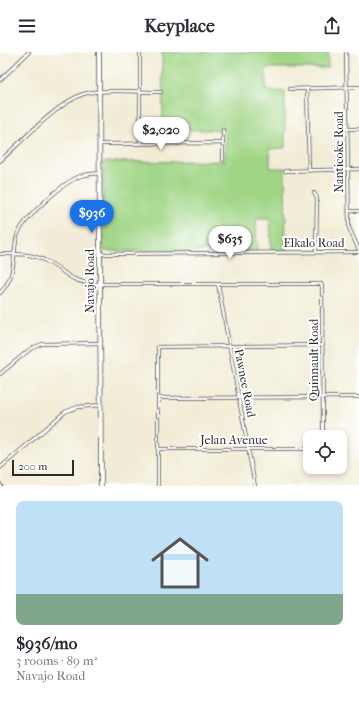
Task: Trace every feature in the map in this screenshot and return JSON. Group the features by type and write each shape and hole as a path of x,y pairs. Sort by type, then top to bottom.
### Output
{"main road":[{"name":"Navajo Road","path":"99,52 101,486"}],"street":[{"path":"0,80 29,52"},
{"path":"140,52 140,144"},
{"name":"Nanticoke Road","path":"346,52 348,87 349,228 359,251"},
{"path":"290,89 359,87"},
{"path":"307,89 309,171"},
{"path":"0,161 66,103 79,96 99,92 161,92"},
{"path":"348,129 359,129"},
{"path":"177,130 178,144"},
{"path":"223,130 223,160"},
{"path":"100,144 223,143"},
{"path":"285,170 359,170"},
{"path":"0,293 10,279 20,230 31,214 69,181 81,176 100,173"},
{"path":"314,193 317,198 316,252"},
{"path":"348,211 359,211"},
{"name":"Elkalo Road","path":"100,254 359,251"},
{"path":"0,254 15,254 42,259 76,281 100,284 218,284"},
{"name":"Quinnault Road","path":"218,284 321,284 323,430"},
{"name":"Pawnee Road","path":"218,284 255,486"},
{"path":"0,374 29,350 42,344 101,343"},
{"path":"158,486 158,346 323,345"},
{"path":"158,398 359,397"},
{"path":"0,468 65,412 78,407 101,405"},
{"name":"Jelan Avenue","path":"158,449 303,449"}],"green space":[{"path":"162,52 328,52 328,68 266,68 266,91 285,91 285,148 270,149 270,168 285,168 286,251 271,250 270,218 256,218 257,250 254,251 104,251 103,162 225,161 225,130 163,130"}]}
